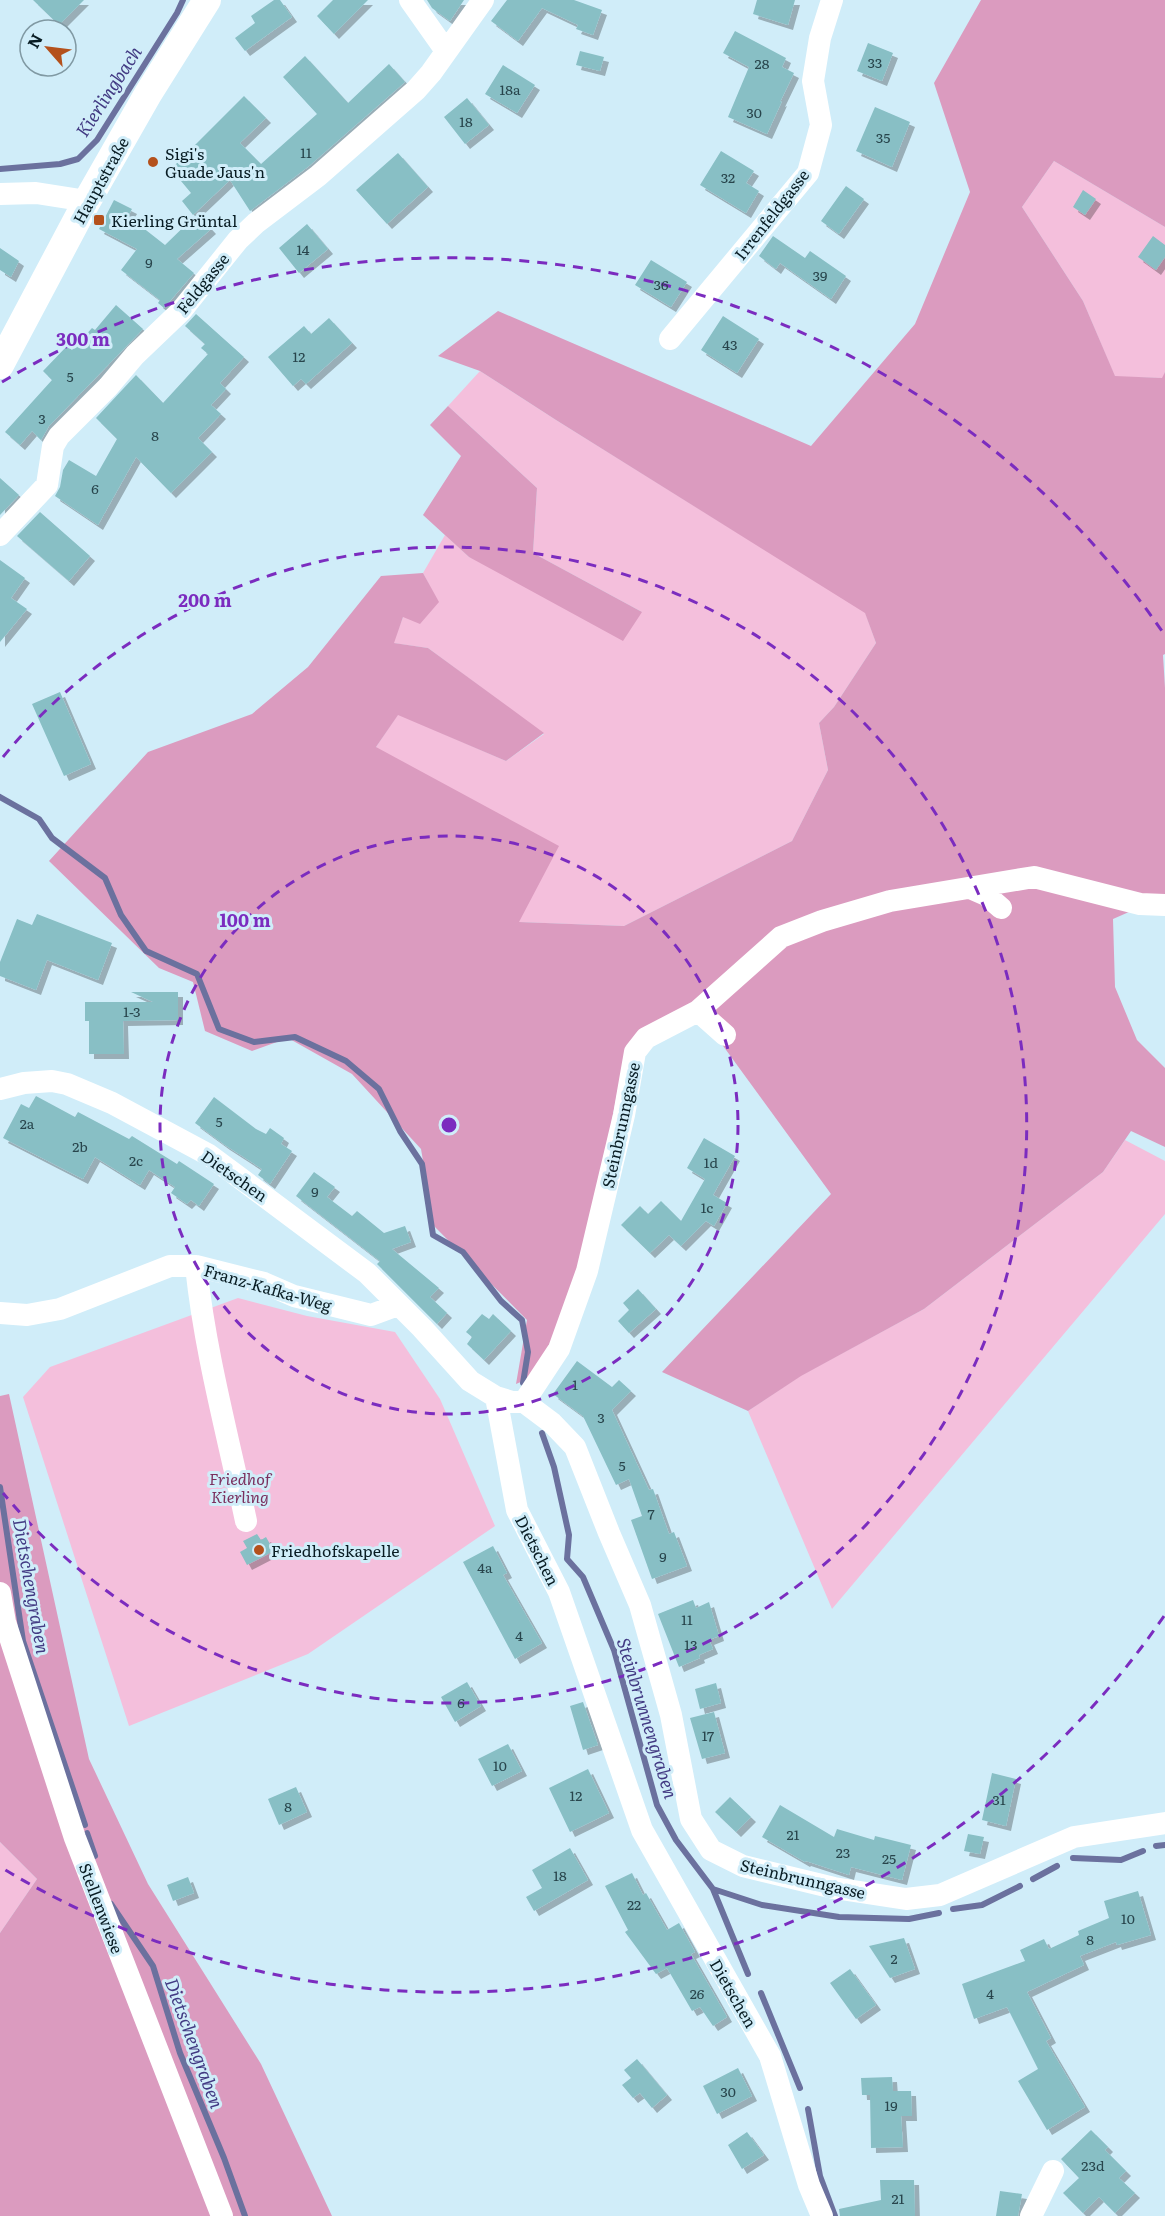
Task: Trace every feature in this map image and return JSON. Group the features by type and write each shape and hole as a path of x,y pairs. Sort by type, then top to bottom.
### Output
{"main road":[{"name":"Hauptstraße","path":"0,365 87,201 148,94 207,0"}],"street":[{"path":"410,0 446,51"},
{"name":"Feldgasse","path":"0,535 47,485 53,446 58,436 108,387 135,355 182,311 238,240 256,223 318,176 416,90 431,73 483,0"},
{"name":"Irrenfeldgasse","path":"670,339 808,173 821,125 813,81 820,38 832,0"},
{"path":"0,194 36,193 87,201"},
{"name":"Steinbrunngasse","path":"524,1402 559,1349 587,1271 624,1115 635,1052 646,1038 698,1011 781,938 822,921 890,901 1034,877 1140,904 1165,905"},
{"path":"970,888 986,895 1001,908"},
{"path":"698,1011 725,1035"},
{"name":"Dietschen","path":"0,1089 24,1083 52,1081 67,1084 112,1103 209,1155 366,1273 422,1328 470,1381 496,1397 517,1510 559,1592 642,1830 770,2056 808,2185 822,2216"},
{"name":"Franz-Kafka-Weg","path":"0,1313 27,1315 60,1309 170,1266 196,1266 264,1283 294,1296 370,1315 398,1305"},
{"path":"196,1266 201,1313 246,1521"},
{"name":"Steinbrunngasse","path":"496,1397 512,1402 524,1402 552,1423 575,1447 640,1605 671,1715 691,1819 711,1850 743,1866 834,1888 906,1899 940,1895 1074,1837 1165,1823"},
{"name":"Stellenwiese","path":"0,1593 5,1622 75,1838 222,2216"},
{"path":"1031,2216 1053,2171"}],"green space":[{"path":"1054,161 1165,227 1165,372 1163,378 1115,377 1083,301 1022,207"},
{"path":"480,371 865,612 876,643 834,707 819,723 828,770 792,841 624,926 518,922 376,747 398,714 506,761 544,734 428,648 393,643 403,617 438,602 423,573 445,535 469,557 642,612 533,553 537,488 448,406"},
{"path":"1125,1140 1165,1161 1165,1214 832,1609 748,1411 800,1376 924,1309 1103,1172"},
{"name":"Friedhof Kierling","path":"238,1298 307,1316 395,1332 440,1399 495,1526 308,1654 129,1726 23,1397 50,1367"},
{"path":"0,1842 37,1879 0,1933"}],"shaded area":[{"path":"981,0 1165,0 1165,227 1054,161 1022,207 1083,301 1115,376 1162,378 1165,372 1165,654 1163,655 1165,906 1138,908 1113,919 1115,987 1137,1040 1165,1068 1165,1147 1131,1131 1103,1172 924,1309 801,1376 748,1411 662,1372 831,1194 702,1017 625,1053 583,1269 537,1375 516,1384 527,1320 434,1226 421,1149 352,1074 288,1038 252,1051 205,1031 193,982 159,968 49,861 148,752 252,714 308,667 381,576 423,573 439,602 420,624 403,617 394,643 428,648 544,733 506,761 398,715 376,747 559,846 519,922 624,926 792,841 828,770 819,723 834,707 876,643 865,613 480,371 438,356 498,311 811,446 915,324 970,192 934,83"},
{"path":"448,406 537,488 533,553 642,612 623,641 469,557 423,515 461,456 430,425"},
{"path":"9,1394 89,1759 148,1884 261,2064 332,2216 0,2216 0,1933 37,1879 0,1842 0,1396"}],"building":[{"path":"33,0 84,0 66,18 52,18"},
{"path":"274,0 280,0 292,17 245,51 235,38 255,23 251,16"},
{"path":"333,0 368,0 334,34 317,16"},
{"path":"427,0 464,0 450,21 432,8"},
{"path":"507,0 574,0 602,10 593,35 576,29 578,25 542,8 518,41 491,21"},
{"path":"757,0 795,0 788,25 753,14"},
{"path":"735,31 786,58 782,67 794,73 767,134 728,117 749,67 723,53"},
{"path":"868,43 893,53 882,81 857,71"},
{"path":"580,51 604,57 600,71 576,65"},
{"path":"305,56 348,103 389,64 405,82 309,166 250,211 230,180 193,215 182,201 191,193 171,169 244,96 266,118 240,143 261,164 317,114 283,77"},
{"path":"503,65 535,85 517,113 485,94"},
{"path":"467,98 489,125 465,144 444,117"},
{"path":"875,107 910,122 892,167 856,151"},
{"path":"721,151 754,171 746,183 759,191 746,213 700,185"},
{"path":"398,153 428,187 387,224 356,190"},
{"path":"846,186 864,199 839,234 821,221"},
{"path":"1083,190 1096,199 1085,215 1073,207"},
{"path":"114,200 132,209 128,216 165,245 197,214 211,229 177,259 194,273 164,308 158,303 160,300 121,270 137,249 99,229"},
{"path":"307,224 328,249 299,273 279,248"},
{"path":"773,236 805,258 810,251 846,276 831,299 780,263 776,269 759,256"},
{"path":"1153,236 1165,245 1165,257 1156,270 1138,257"},
{"path":"0,248 19,261 11,277 0,270"},
{"path":"651,260 687,282 671,307 635,285"},
{"path":"116,305 143,329 49,426 41,440 32,431 20,445 5,432 52,380 43,371 67,346 72,350 92,328 95,330"},
{"path":"196,314 244,357 220,383 226,389 211,405 221,414 198,438 212,452 171,493 136,457 98,525 55,496 60,487 63,470 69,460 96,476 117,439 96,418 136,375 163,403 208,354 201,348 205,344 185,326"},
{"path":"723,316 759,339 737,373 701,350"},
{"path":"329,318 352,343 306,384 301,379 293,386 268,357 304,326 311,334"},
{"path":"0,478 19,495 0,515"},
{"path":"40,512 90,556 69,581 17,536"},
{"path":"0,560 25,578 11,598 27,609 0,642"},
{"path":"60,692 91,764 64,776 32,704"},
{"path":"37,914 112,943 98,980 47,960 36,990 0,976 0,962 17,919 32,925"},
{"path":"131,992 178,992 178,1020 123,1021 124,1054 89,1054 89,1021 85,1021 85,1002 153,1002"},
{"path":"36,1096 75,1117 78,1112 129,1139 132,1136 177,1164 179,1161 214,1184 199,1206 191,1200 187,1204 171,1193 175,1187 149,1170 140,1185 95,1157 83,1179 3,1138 21,1104 29,1108"},
{"path":"214,1097 256,1129 266,1134 270,1128 284,1138 281,1144 292,1151 270,1184 258,1175 262,1169 195,1123"},
{"path":"704,1138 735,1156 713,1195 727,1203 714,1226 706,1221 681,1246 669,1235 650,1253 621,1225 640,1206 648,1214 661,1201 681,1221 705,1179 687,1168"},
{"path":"314,1172 335,1187 327,1197 352,1216 357,1211 384,1233 405,1226 411,1242 392,1249 439,1288 430,1297 447,1313 437,1324 377,1264 380,1261 296,1196"},
{"path":"638,1289 656,1309 629,1333 618,1321 629,1310 623,1303"},
{"path":"482,1314 489,1319 493,1314 511,1331 484,1360 467,1344 472,1337 466,1332"},
{"path":"577,1361 612,1387 619,1380 631,1391 612,1410 649,1490 653,1489 669,1534 674,1532 687,1566 652,1579 631,1520 642,1516 629,1479 616,1485 583,1416 553,1394"},
{"name":"Friedhofskapelle","path":"257,1534 261,1540 266,1537 274,1551 247,1565 240,1552 247,1548 243,1541"},
{"path":"493,1546 507,1573 503,1575 542,1643 515,1659 463,1562"},
{"path":"693,1600 696,1608 709,1602 719,1636 709,1640 713,1649 699,1655 700,1658 679,1667 658,1614"},
{"path":"467,1682 481,1706 455,1722 441,1697"},
{"path":"716,1683 721,1703 700,1709 695,1689"},
{"path":"583,1702 598,1745 583,1750 570,1706"},
{"path":"714,1712 725,1753 702,1759 690,1718"},
{"path":"508,1744 522,1771 492,1786 478,1759"},
{"path":"588,1769 609,1813 570,1832 549,1788"},
{"path":"992,1773 1016,1779 1006,1826 982,1820"},
{"path":"296,1787 307,1812 279,1825 268,1799"},
{"path":"730,1797 751,1817 736,1832 715,1812"},
{"path":"780,1805 834,1837 837,1829 874,1840 875,1836 911,1845 902,1880 851,1867 849,1875 805,1862 762,1837"},
{"path":"968,1834 984,1837 980,1854 964,1851"},
{"path":"570,1848 588,1880 534,1911 526,1897 542,1888 532,1870"},
{"path":"632,1873 643,1895 646,1893 667,1930 679,1923 695,1952 691,1954 727,2017 713,2026 700,2007 692,2011 667,1968 656,1974 625,1932 628,1930 605,1886"},
{"path":"188,1877 194,1893 173,1901 167,1885"},
{"path":"1138,1891 1151,1935 1117,1945 1116,1942 1080,1956 1084,1965 1027,1992 1051,2038 1046,2041 1085,2107 1047,2130 1018,2081 1038,2069 1007,2007 974,2019 962,1984 1025,1961 1020,1950 1044,1939 1049,1949 1079,1935 1078,1931 1109,1918 1104,1901"},
{"path":"904,1938 915,1969 890,1978 869,1946"},
{"path":"850,1969 876,2005 856,2019 830,1983"},
{"path":"637,2059 667,2095 652,2108 640,2093 633,2098 622,2085 631,2078 624,2070"},
{"path":"738,2068 752,2096 717,2114 703,2086"},
{"path":"892,2077 893,2091 911,2091 912,2116 901,2116 903,2147 871,2148 870,2095 862,2095 861,2078"},
{"path":"1091,2130 1108,2147 1105,2150 1126,2171 1119,2178 1135,2193 1115,2213 1099,2197 1083,2213 1063,2193 1079,2178 1061,2159"},
{"path":"747,2132 764,2155 742,2169 728,2145"},
{"path":"880,2180 914,2180 915,2216 840,2216 839,2209 881,2200"},
{"path":"1000,2191 1022,2194 1018,2216 996,2216"}],"waterway":[{"name":"Kierlingbach","path":"0,169 60,164 78,159 97,140 183,0"},
{"name":"Steinbrunnengraben","path":"0,797 39,819 52,838 105,878 121,915 146,951 197,974 219,1029 254,1042 295,1037 346,1061 379,1089 400,1131 422,1164 433,1235 463,1252 501,1301 522,1320 528,1352 523,1383"},
{"name":"Steinbrunnengraben","path":"542,1433 554,1467 569,1535 567,1559 583,1577 614,1650 657,1805 676,1840 713,1889 762,1905 839,1917 909,1919 939,1913"},
{"name":"Dietschengraben","path":"0,1487 23,1641 85,1825"},
{"name":"Dietschengraben","path":"87,1833 95,1856"},
{"name":"Steinbrunnengraben","path":"1156,1846 1165,1845"},
{"name":"Steinbrunnengraben","path":"1073,1858 1121,1860 1143,1851"},
{"name":"Steinbrunnengraben","path":"1033,1879 1057,1866"},
{"name":"Steinbrunnengraben","path":"953,1909 982,1905 1020,1886"},
{"path":"713,1889 748,1974"},
{"name":"Dietschengraben","path":"111,1904 153,1966 180,2053 224,2158 245,2216"},
{"path":"761,1993 800,2088"},
{"path":"808,2109 820,2176 835,2216"}],"place":[{"name":"Sigi's Guade Jaus'n","path":"153,162"},
{"name":"Kierling Grüntal","path":"99,220"},
{"name":"Friedhofskapelle","path":"259,1550"}]}
